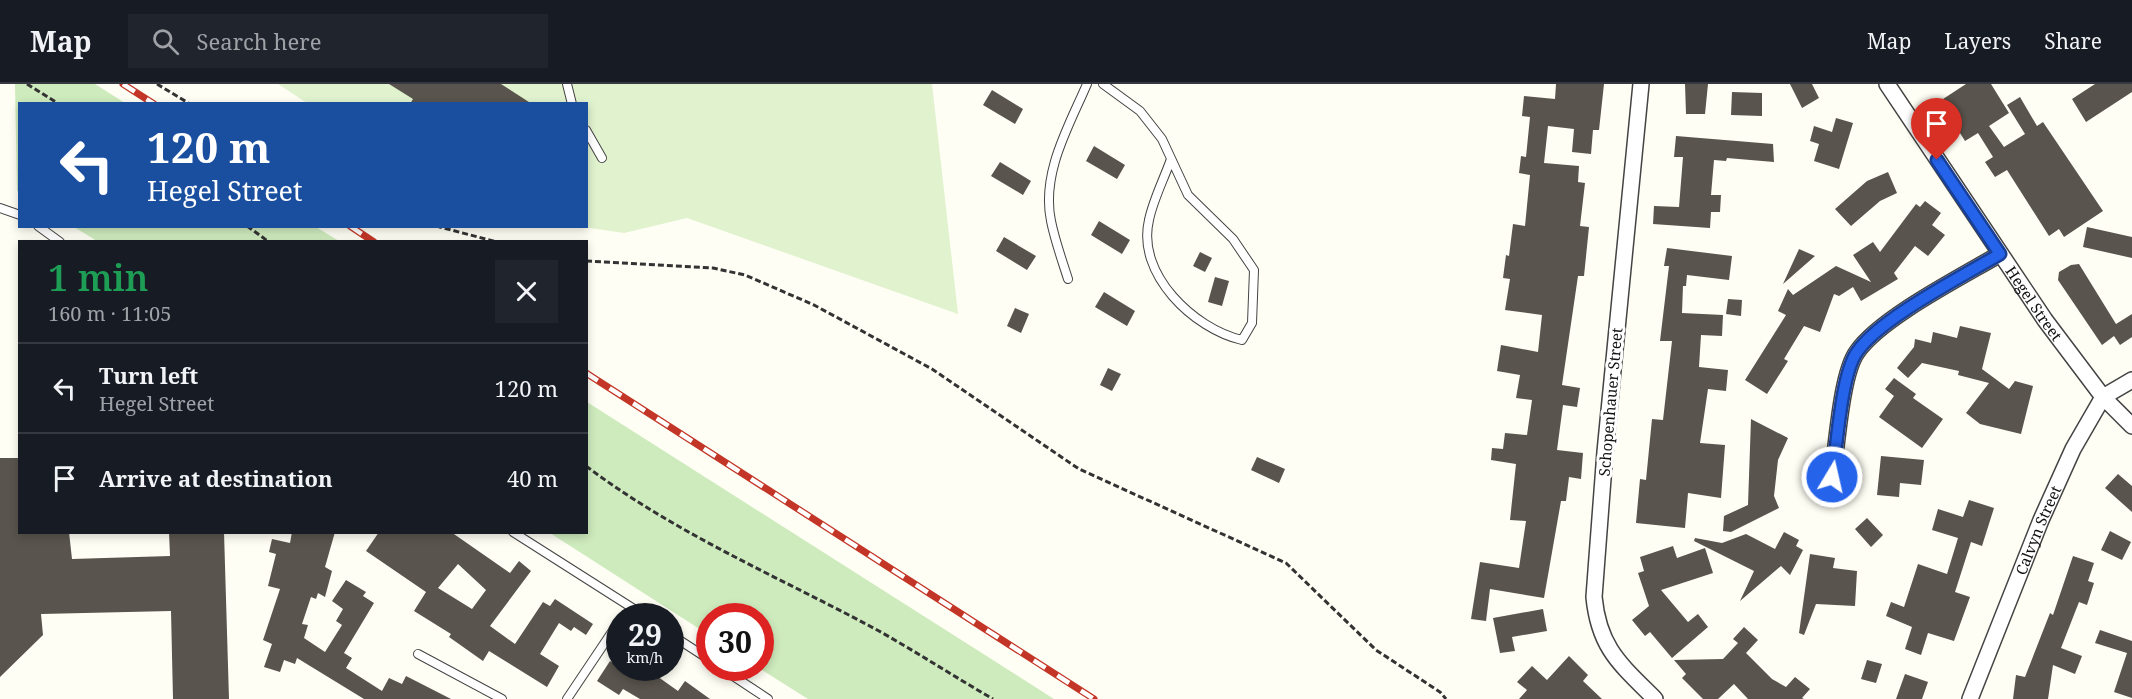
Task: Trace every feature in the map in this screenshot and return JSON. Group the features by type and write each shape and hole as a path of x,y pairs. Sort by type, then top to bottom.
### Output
{"street":[{"name":"Schopenhauer Street","path":"1641,84 1606,440 1594,597 1597,620 1604,641 1619,662 1655,699"},
{"name":"Hegel Street","path":"1887,84 2000,254 2103,397 2132,426"},
{"path":"1832,477 1848,372 1856,352 1892,320 2000,254"},
{"name":"Calvyn Street","path":"1970,699 2041,520 2073,449 2103,397 2132,380"}],"lane":[{"path":"567,84 572,102"},
{"path":"1068,279 1050,219 1052,177 1059,147 1087,84"},
{"path":"1103,84 1140,111 1162,139 1188,195 1233,239 1254,270 1252,323 1242,340 1222,336 1200,321 1170,292 1150,262 1148,222 1171,159"},
{"path":"588,134 602,158"},
{"path":"0,208 18,214"},
{"path":"41,228 57,240"},
{"path":"516,534 624,603"},
{"path":"567,699 606,640"},
{"path":"418,654 502,699"},
{"path":"741,681 768,699"}],"path":[{"path":"27,84 56,102"},
{"path":"158,84 187,102"},
{"path":"250,228 266,240"},
{"path":"444,228 489,240"},
{"path":"588,261 713,268 746,275 814,305 932,369 1079,469 1286,563 1376,650 1440,692 1446,699"},
{"path":"588,467 625,495 693,535 880,632 993,699"}],"green space":[{"path":"15,84 95,84 123,102 18,102 17,191"},
{"path":"278,84 932,84 958,314 687,218 624,233 588,228 588,102 305,102"},
{"path":"76,228 318,228 337,240 95,240"},
{"path":"588,403 1054,699 808,699 774,677 774,603 696,603 696,627 684,619 684,603 659,603 552,534 588,534"}],"building":[{"path":"389,84 501,84 529,102 411,102 413,99"},
{"path":"1556,84 1604,84 1599,130 1593,130 1591,154 1572,152 1574,129 1548,126 1544,163 1579,166 1578,182 1585,183 1580,226 1589,227 1584,276 1578,276 1562,385 1580,388 1577,407 1563,405 1557,450 1583,453 1581,479 1569,477 1566,501 1561,501 1544,598 1490,589 1486,621 1471,619 1480,562 1519,568 1526,521 1510,520 1516,464 1491,460 1492,448 1503,449 1505,433 1527,435 1532,400 1516,398 1520,375 1497,371 1501,345 1538,352 1542,315 1505,310 1510,279 1503,278 1506,255 1509,256 1513,224 1525,226 1530,175 1519,173 1521,156 1526,157 1530,117 1522,116 1524,96 1555,99"},
{"path":"1685,84 1708,84 1705,114 1686,114"},
{"path":"1790,84 1812,84 1819,98 1802,108"},
{"path":"1966,84 1991,84 2009,113 1989,126 2004,147 2025,134 2007,105 2020,97 2037,126 2043,122 2103,211 2064,237 2059,229 2049,236 2007,170 1995,177 1985,162 1993,157 1978,133 1965,141 1940,101"},
{"path":"2095,84 2132,84 2132,92 2086,122 2072,99"},
{"path":"992,90 1023,109 1015,124 983,105"},
{"path":"1732,92 1762,93 1762,116 1731,115"},
{"path":"1836,118 1853,123 1839,169 1814,161 1819,144 1810,141 1814,126 1832,132"},
{"path":"1676,136 1773,144 1774,162 1727,158 1726,161 1714,160 1711,195 1721,195 1720,212 1711,212 1710,228 1653,224 1654,206 1679,207 1683,157 1674,157"},
{"path":"1094,146 1125,165 1117,179 1086,161"},
{"path":"1000,162 1031,181 1023,195 991,176"},
{"path":"1888,172 1897,193 1880,201 1851,226 1835,209 1867,181"},
{"path":"1925,201 1941,213 1932,225 1945,235 1928,256 1915,246 1894,273 1898,279 1861,301 1853,287 1839,296 1834,294 1820,332 1804,326 1784,359 1788,361 1767,394 1745,380 1786,315 1778,311 1788,289 1793,295 1836,266 1871,282 1853,255 1873,242 1880,252 1916,204 1920,207"},
{"path":"1099,221 1130,240 1122,254 1091,235"},
{"path":"2087,227 2132,237 2132,258 2083,247"},
{"path":"1004,237 1036,256 1027,270 996,251"},
{"path":"1667,248 1732,256 1729,280 1687,275 1686,286 1683,286 1682,313 1723,315 1722,336 1701,335 1699,367 1728,370 1726,391 1708,389 1700,443 1725,445 1721,498 1688,493 1685,528 1636,523 1640,479 1646,480 1652,419 1663,420 1672,341 1660,341 1669,266 1664,266"},
{"path":"1799,249 1815,256 1783,284"},
{"path":"1200,252 1212,258 1205,272 1193,266"},
{"path":"2079,264 2116,324 2132,314 2132,337 2120,345 2114,336 2102,345 2058,280 2059,272 2071,265"},
{"path":"1215,277 1229,281 1222,306 1208,302"},
{"path":"1104,292 1135,311 1127,326 1095,307"},
{"path":"1728,299 1742,300 1741,316 1726,314"},
{"path":"1015,308 1029,314 1021,333 1007,326"},
{"path":"1960,326 1991,333 1982,369 2009,389 2015,381 2033,386 2021,434 1980,424 1966,413 1989,383 1958,375 1959,371 1922,363 1908,378 1897,368 1914,347 1915,339 1931,343 1933,332 1957,338"},
{"path":"1108,368 1121,374 1112,391 1100,385"},
{"path":"1894,378 1916,394 1913,398 1943,419 1922,448 1879,417 1894,396 1885,389"},
{"path":"1751,419 1788,438 1778,460 1774,496 1779,508 1731,532 1723,531 1724,516 1748,505"},
{"path":"1881,456 1924,460 1921,485 1900,483 1899,497 1877,495"},
{"path":"1257,457 1285,469 1279,483 1251,470"},
{"path":"0,458 18,458 18,534 69,534 72,559 170,556 169,534 224,534 229,699 173,699 171,611 41,614 43,635 0,677"},
{"path":"2118,474 2132,486 2132,512 2105,488"},
{"path":"1969,500 1994,508 1982,546 1971,542 1955,592 1970,597 1954,641 1928,633 1921,655 1905,649 1912,627 1886,616 1891,602 1904,607 1918,564 1947,574 1958,538 1932,530 1938,509 1963,517"},
{"path":"1867,518 1883,535 1871,547 1855,529"},
{"path":"2110,531 2131,542 2122,560 2101,550"},
{"path":"1784,532 1799,540 1796,546 1803,550 1790,575 1781,566 1740,601 1754,571 1694,541 1695,538 1722,543 1746,534 1775,549"},
{"path":"292,534 334,534 325,567 332,571 325,597 318,593 316,599 311,597 302,624 308,625 304,638 325,652 342,625 336,621 343,609 332,601 346,580 366,592 363,596 374,603 344,653 352,658 346,668 382,691 389,678 402,684 406,676 451,699 364,699 297,658 295,664 284,660 280,672 264,667 272,644 263,640 280,589 268,586 276,554 269,552 272,539 290,543"},
{"path":"378,534 454,534 510,573 519,561 531,571 490,626 515,644 543,602 550,606 555,599 593,624 586,635 574,627 571,631 559,623 540,654 559,666 547,687 489,651 483,661 449,637 451,634 414,611 426,592 366,551","holes":["458,564 486,590 472,609 438,588"]},
{"path":"1673,546 1677,558 1705,548 1713,573 1661,590 1688,622 1698,614 1708,627 1672,658 1650,632 1645,636 1632,620 1649,606 1638,573 1644,571 1640,557"},
{"path":"1810,554 1835,558 1833,568 1857,571 1855,606 1816,604 1804,635 1799,633"},
{"path":"2073,556 2094,563 2088,581 2094,583 2087,605 2079,602 2061,648 2082,656 2075,674 2053,665 2048,699 2013,699 2016,675 2025,677 2050,613 2053,615"},
{"path":"1543,609 1547,631 1512,637 1515,651 1500,653 1493,618"},
{"path":"1744,627 1758,640 1746,653 1772,679 1786,687 1795,677 1810,689 1802,698 1804,699 1748,699 1734,684 1718,699 1703,699 1682,678 1686,674 1674,660 1723,659 1738,643 1733,639"},
{"path":"2100,630 2132,641 2132,698 2114,692 2127,653 2095,643"},
{"path":"1569,656 1588,675 1583,681 1602,699 1519,699 1527,690 1517,682 1532,666 1547,680"},
{"path":"1867,660 1882,664 1876,683 1861,679"},
{"path":"606,667 606,681 664,681 678,691 685,681 710,699 640,699 623,689 619,695 597,681"},
{"path":"1905,674 1928,682 1922,699 1896,699"}],"railway":[{"path":"123,84 151,102"},
{"path":"353,228 371,240"},
{"path":"588,374 1094,699"}],"route":[{"path":"1832,477 1848,372 1856,352 1892,320 2000,254 1937,160"}]}
